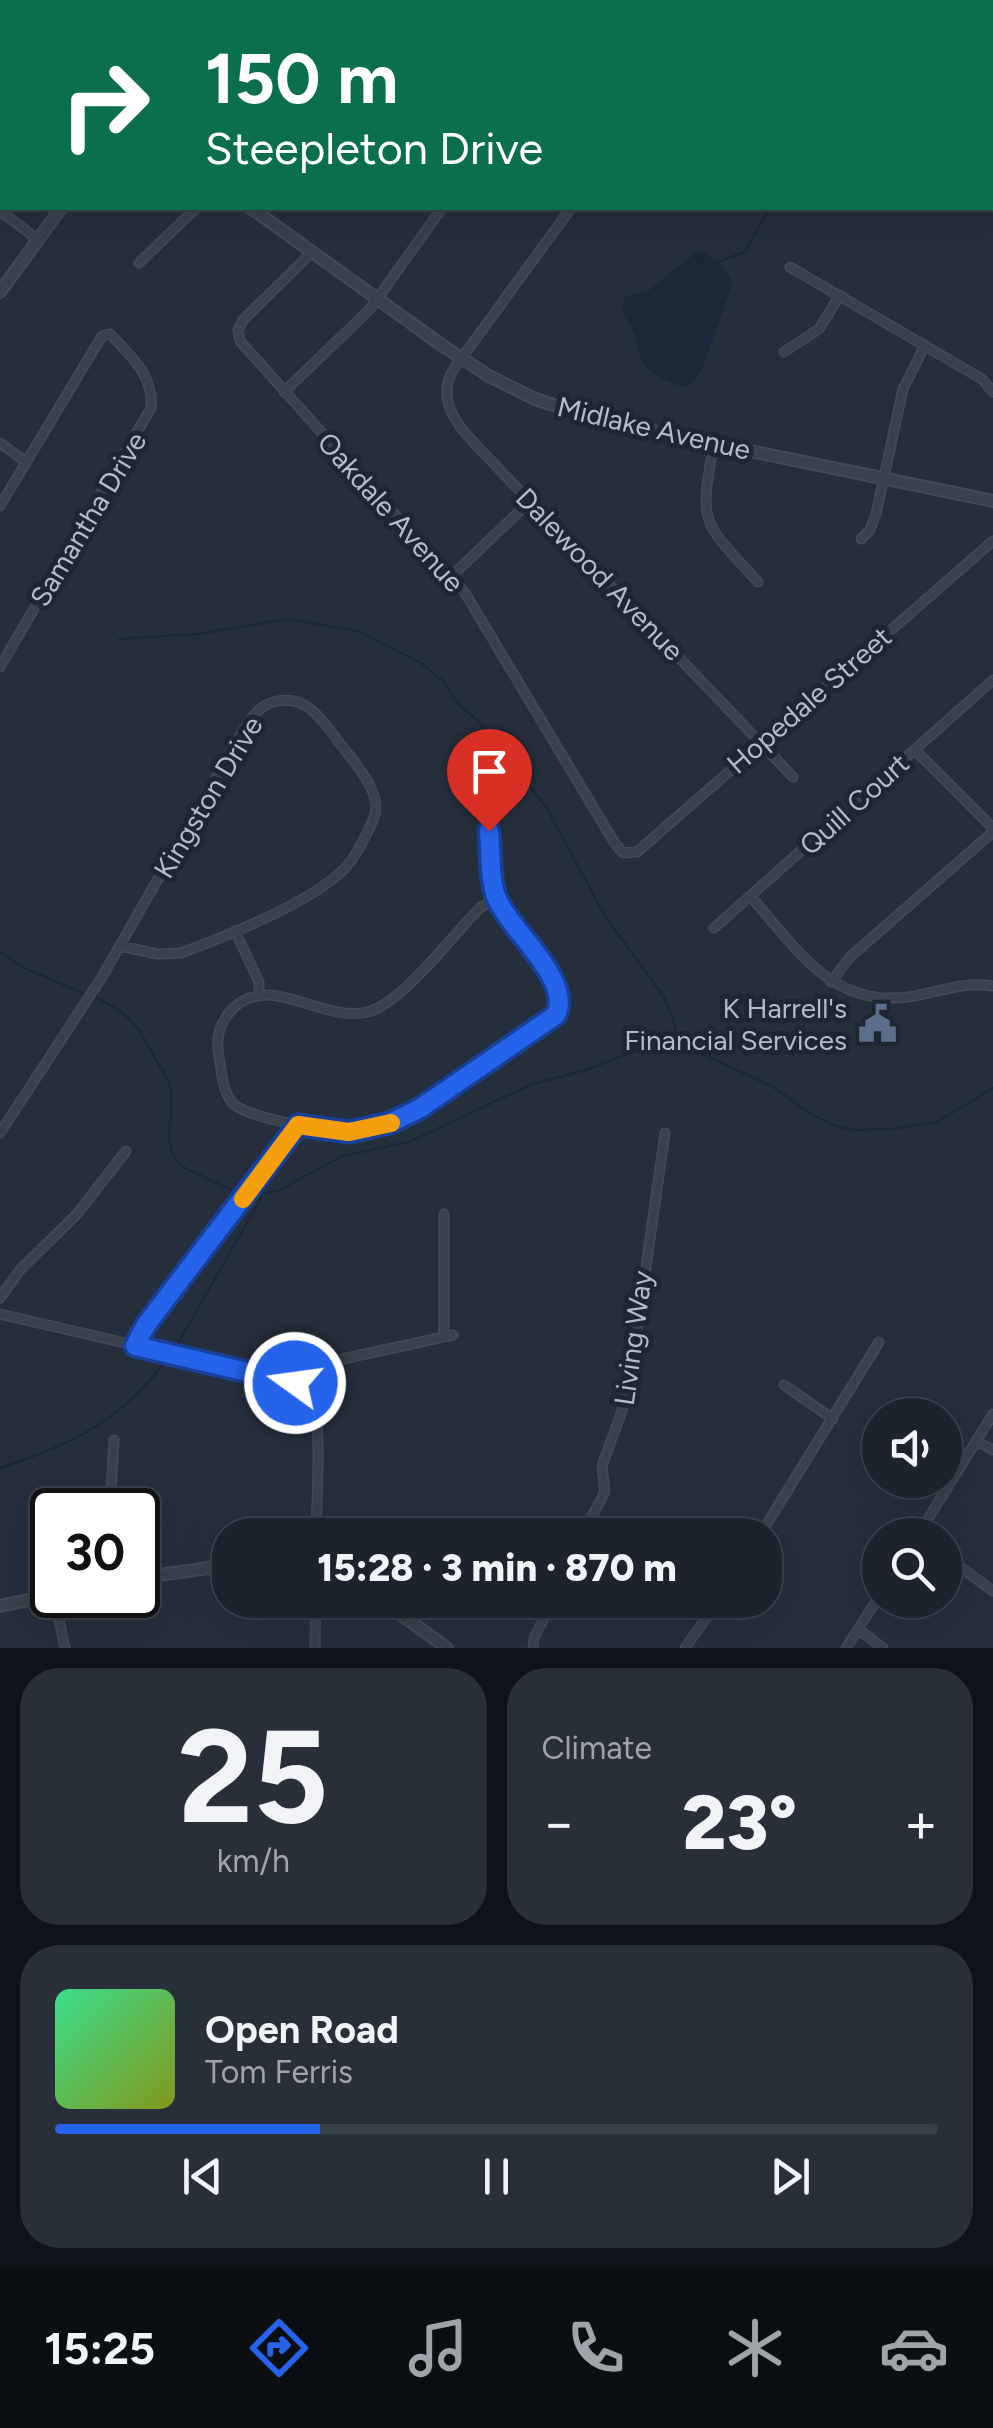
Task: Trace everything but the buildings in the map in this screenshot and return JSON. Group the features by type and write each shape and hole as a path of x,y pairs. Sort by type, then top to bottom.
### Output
{"street":[{"path":"0,292 60,210"},
{"path":"140,263 194,210"},
{"name":"Midlake Avenue","path":"254,210 462,359 507,386 554,406 714,444 993,501"},
{"path":"284,392 378,298 441,210"},
{"name":"Dalewood Avenue","path":"570,210 446,382 448,404 460,426 793,777"},
{"path":"0,212 36,238"},
{"name":"Oakdale Avenue","path":"313,251 243,320 238,335 244,347 452,576 623,853"},
{"path":"790,267 982,378 993,392"},
{"path":"784,352 819,329 840,295"},
{"name":"Samantha Drive","path":"0,667 148,418 150,384 110,334 102,336 26,462"},
{"path":"861,539 873,524 903,389 925,344"},
{"path":"0,442 26,462 0,506"},
{"path":"714,444 704,505 707,522 758,582"},
{"path":"452,576 530,501"},
{"name":"Hopedale Street","path":"623,853 637,852 993,541"},
{"name":"Quill Court","path":"714,928 993,680"},
{"name":"Kingston Drive","path":"0,1132 69,1031 251,718 275,701 298,702 316,712 346,750 374,796 375,816 364,840 339,874 312,892 187,951 168,954 120,946"},
{"path":"831,982 850,957 993,830 915,750"},
{"path":"489,831 496,900 556,988 560,1008 556,1015 419,1109 390,1123 349,1132 298,1125 240,1109 230,1100 216,1044 220,1027 240,1001 259,993 335,1011 358,1014 374,1010 404,988 481,906 496,900"},
{"path":"750,897 812,966 831,982 863,996 898,998 964,985 993,986"},
{"path":"234,931 259,982 259,993"},
{"path":"135,1346 146,1325 298,1125"},
{"name":"Living Way","path":"591,1518 606,1492 602,1466 628,1394 664,1134"},
{"path":"0,1298 20,1270 77,1214 126,1151"},
{"path":"308,1391 322,1367 333,1361 448,1336 444,1214"},
{"path":"0,1314 276,1378 308,1391 316,1404 316,1518"},
{"path":"771,1518 879,1342"},
{"path":"784,1385 833,1419"},
{"path":"928,1518 993,1414"},
{"path":"111,1488 114,1440"},
{"path":"976,1441 993,1450"},
{"path":"160,1575 212,1568"},
{"path":"962,1568 993,1591"},
{"path":"0,1606 30,1600"},
{"path":"58,1618 64,1648"},
{"path":"315,1648 316,1618"},
{"path":"406,1618 447,1648"},
{"path":"533,1648 544,1618"},
{"path":"685,1648 706,1618"},
{"path":"846,1648 866,1618"},
{"path":"858,1630 883,1648"}],"water":[{"path":"699,250 724,269 732,285 701,372 688,387 660,378 648,369 622,307 626,296 648,291"}],"waterway":[{"path":"715,263 745,252 768,210"},
{"path":"119,639 197,634 288,619 358,631 421,663 444,682 457,703 478,721 546,807 605,916 664,997 674,1022 675,1042"},
{"path":"0,952 25,968 87,995"},
{"path":"95,997 131,1020 166,1077 171,1091 169,1140 175,1158 181,1166 242,1195"},
{"path":"250,1195 278,1191 342,1156 409,1142 530,1085 589,1069 652,1044 675,1042 692,1049 773,1087 814,1116 854,1130 937,1122 993,1088"},
{"path":"174,1350 262,1197"},
{"path":"0,1468 50,1450 95,1427 134,1397 169,1356"}],"slow traffic":[{"path":"243,1199 298,1125 349,1132 391,1123"}],"place":[{"name":"K Harrell's Financial Services","path":"877,1024"}],"route":[{"path":"295,1383 135,1346 146,1325 298,1125 349,1132 390,1123 419,1109 556,1015 560,1008 556,988 544,965 496,900 489,831"}]}
